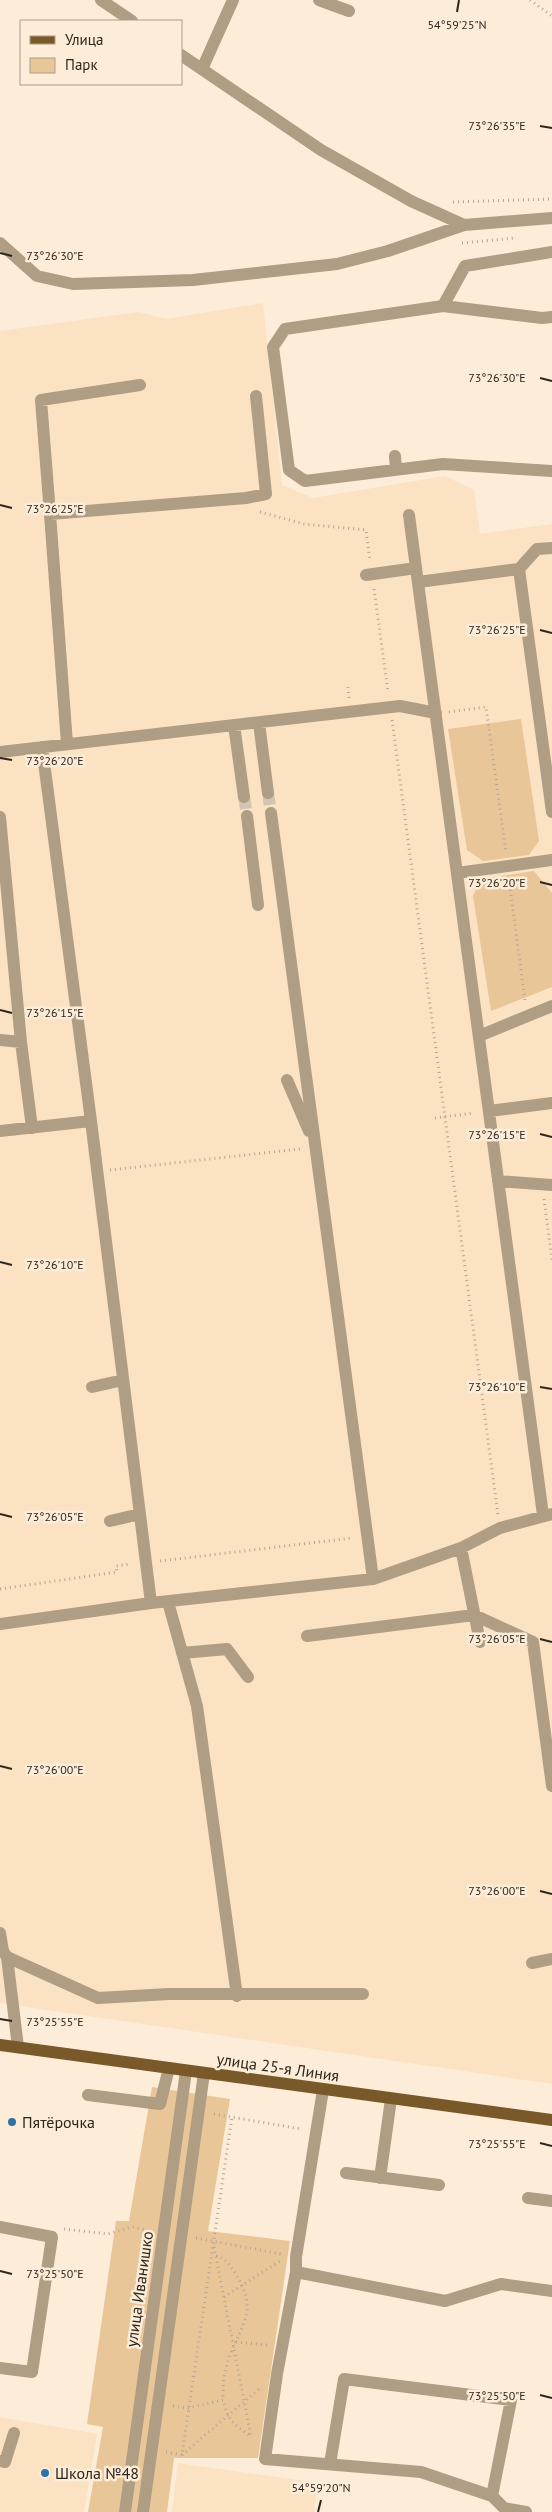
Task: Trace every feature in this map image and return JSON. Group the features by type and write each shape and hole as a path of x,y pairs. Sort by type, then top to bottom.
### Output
{"main road":[{"name":"улица 25-я Линия","path":"0,2045 552,2120"}],"street":[{"path":"100,0 130,20"},
{"path":"202,69 233,0"},
{"path":"319,0 350,11"},
{"path":"182,56 321,150 411,201 464,225"},
{"path":"0,243 38,276 73,284 193,280 337,264 388,251 464,225 552,218"},
{"path":"443,306 465,266 552,252"},
{"path":"552,317 542,318 443,306 284,329 273,347 289,470 305,480 442,464 552,471"},
{"path":"67,744 40,400 140,385"},
{"path":"50,514 246,498 266,494 256,396"},
{"path":"395,456 396,470"},
{"path":"0,1624 151,1604 373,1579 461,1548 500,1528 547,1514 498,1181 409,515"},
{"path":"418,582 519,569 536,550 552,548"},
{"path":"369,574 416,568"},
{"path":"519,569 552,812"},
{"path":"0,752 400,706 436,713"},
{"path":"259,722 268,793"},
{"path":"234,725 244,797"},
{"path":"42,747 151,1604"},
{"path":"271,813 373,1579"},
{"path":"246,816 258,905"},
{"path":"0,817 21,1042 32,1128"},
{"path":"457,872 552,860"},
{"path":"479,1036 552,1006"},
{"path":"0,1040 21,1042"},
{"path":"287,1080 316,1147"},
{"path":"489,1111 552,1103"},
{"path":"0,1131 91,1121"},
{"path":"498,1181 547,1184"},
{"path":"92,1387 123,1380"},
{"path":"110,1521 140,1514"},
{"path":"461,1548 480,1642"},
{"path":"168,1602 197,1706 237,1996"},
{"path":"306,1636 474,1615 533,1642 552,1786"},
{"path":"182,1654 227,1649 248,1677"},
{"path":"0,1933 18,2047"},
{"path":"3,1953 98,1998 170,1994 237,1996 363,1994"},
{"path":"532,1963 552,1959"},
{"path":"88,2095 160,2104 169,2068"},
{"name":"улица Иванишко","path":"125,2512 186,2071"},
{"path":"143,2512 204,2073"},
{"path":"323,2090 296,2257 296,2272 277,2374 265,2459 421,2472 492,2496 504,2510 526,2512"},
{"path":"380,2178 391,2099"},
{"path":"346,2173 439,2186"},
{"path":"528,2198 552,2201"},
{"path":"0,2227 52,2237 32,2372 0,2368"},
{"path":"296,2272 445,2301 500,2284 552,2291"},
{"path":"330,2464 344,2378 511,2400 492,2496"},
{"path":"0,2461 5,2462 14,2433"}],"path":[{"path":"530,0 552,16"},
{"path":"450,202 552,199"},
{"path":"257,511 304,524 366,530 369,574 390,708 500,1528"},
{"path":"454,711 486,706 488,724"},
{"path":"435,1118 489,1111"},
{"path":"97,1171 316,1147"},
{"path":"547,1184 552,1260"},
{"path":"0,1589 117,1572 116,1566 368,1537"},
{"path":"182,2455 232,2118"},
{"path":"52,2237 65,2228 108,2234 132,2227 163,2233"},
{"path":"181,2235 213,2243 296,2257"},
{"path":"213,2243 216,2256 224,2297 234,2347 245,2402 251,2436 238,2428 227,2417 223,2400 223,2379 234,2347 248,2308 247,2296 224,2258 216,2256"},
{"path":"224,2297 280,2263 281,2254"},
{"path":"236,2342 282,2346"},
{"path":"182,2455 277,2374"},
{"path":"158,2403 188,2408 223,2400"},
{"path":"152,2448 182,2455"}],"shaded area":[{"path":"263,303 282,485 313,498 445,476 474,490 480,534 552,524 552,2084 0,2003 0,331 139,312 166,319"},
{"name":"Школа №48","path":"0,2417 97,2434 84,2512 0,2512"},
{"path":"178,2463 318,2483 314,2512 172,2512"}],"green space":[{"path":"521,719 539,841 529,855 483,861 467,850 448,729"},
{"path":"534,871 552,893 552,987 491,1011 473,896 481,879"},
{"path":"152,2087 230,2099 208,2231 290,2241 258,2458 174,2458 167,2512 88,2512 103,2427 87,2424 116,2221 129,2221"}],"tunnel":[{"path":"268,793 271,813"},
{"path":"244,797 247,816"}],"place":[{"name":"Пятёрочка","path":"12,2122"},
{"name":"Школа №48","path":"45,2473"}]}
